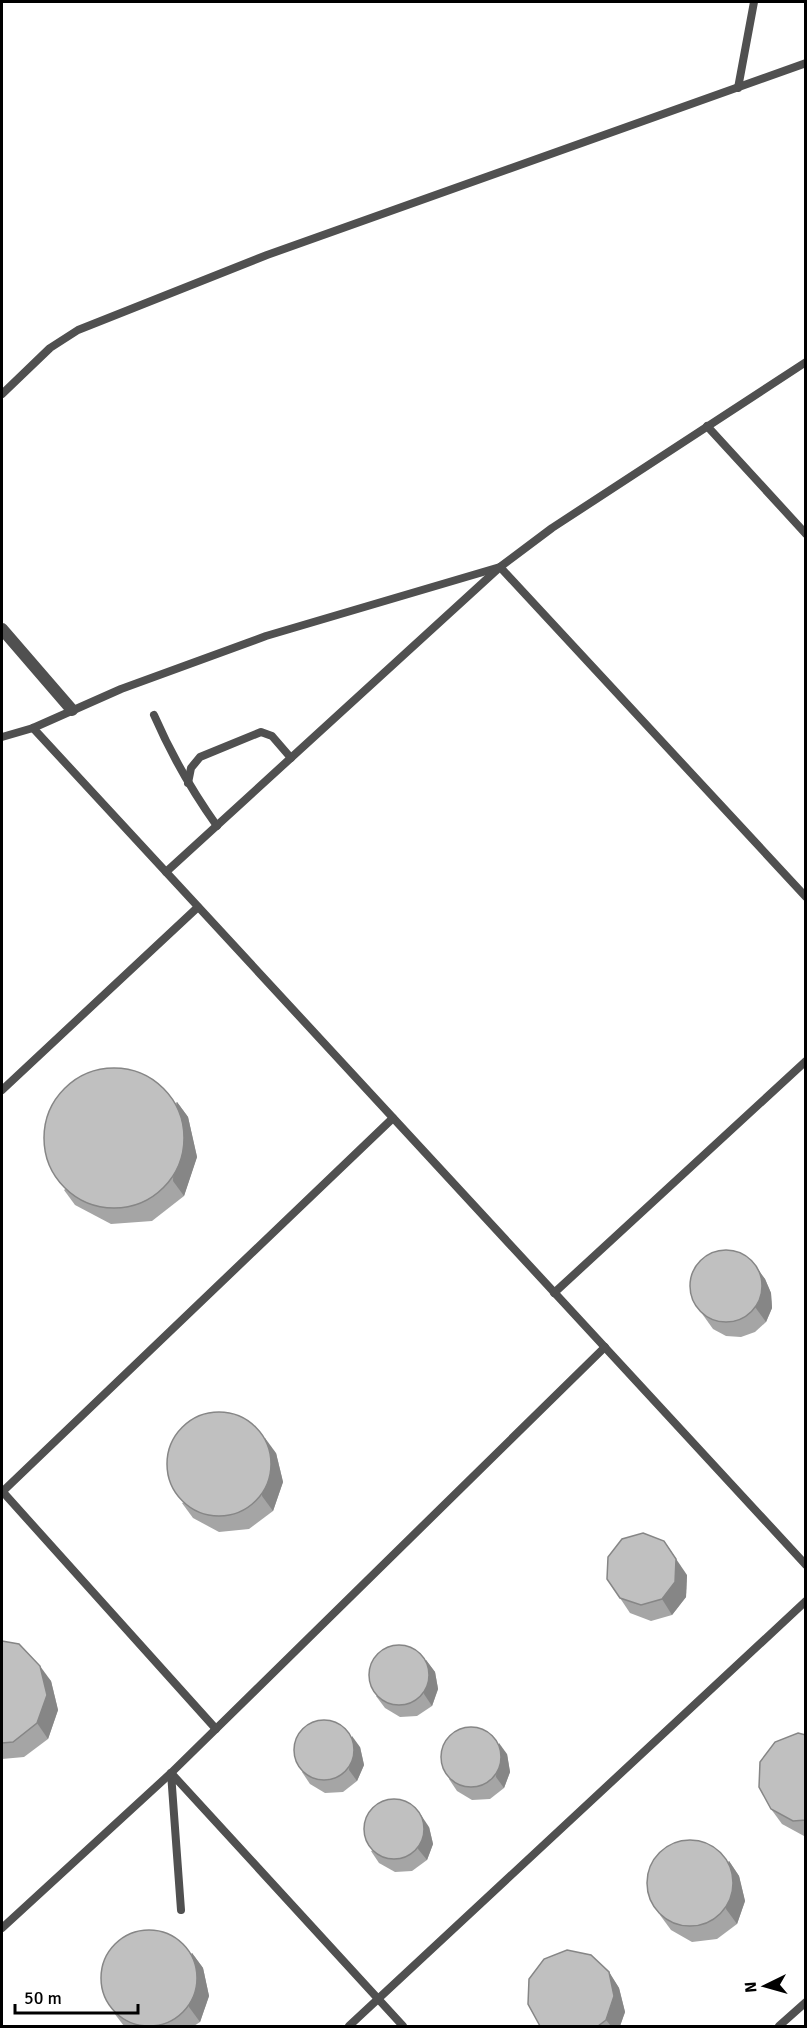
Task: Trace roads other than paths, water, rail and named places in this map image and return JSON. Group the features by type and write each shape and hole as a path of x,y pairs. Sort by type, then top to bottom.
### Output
{"street":[{"path":"2,629 72,711"}],"lane":[{"path":"738,88 754,2"},
{"path":"2,394 50,348 78,330 267,255 806,63"},
{"path":"166,872 500,567 552,528 806,362"},
{"path":"707,426 806,534"},
{"path":"2,737 33,728 121,689 266,636 500,567"},
{"path":"500,567 806,897"},
{"path":"154,715 168,748 217,826"},
{"path":"33,728 806,1565"},
{"path":"188,783 191,768 200,757 261,732 272,736 291,758"},
{"path":"2,1090 198,907"},
{"path":"554,1293 806,1061"},
{"path":"216,1729 2,1492 393,1118"},
{"path":"2,1928 171,1773 604,1347"},
{"path":"349,2026 806,1601"},
{"path":"171,1773 403,2026"},
{"path":"171,1773 181,1910"},
{"path":"779,2026 806,2002"}]}
